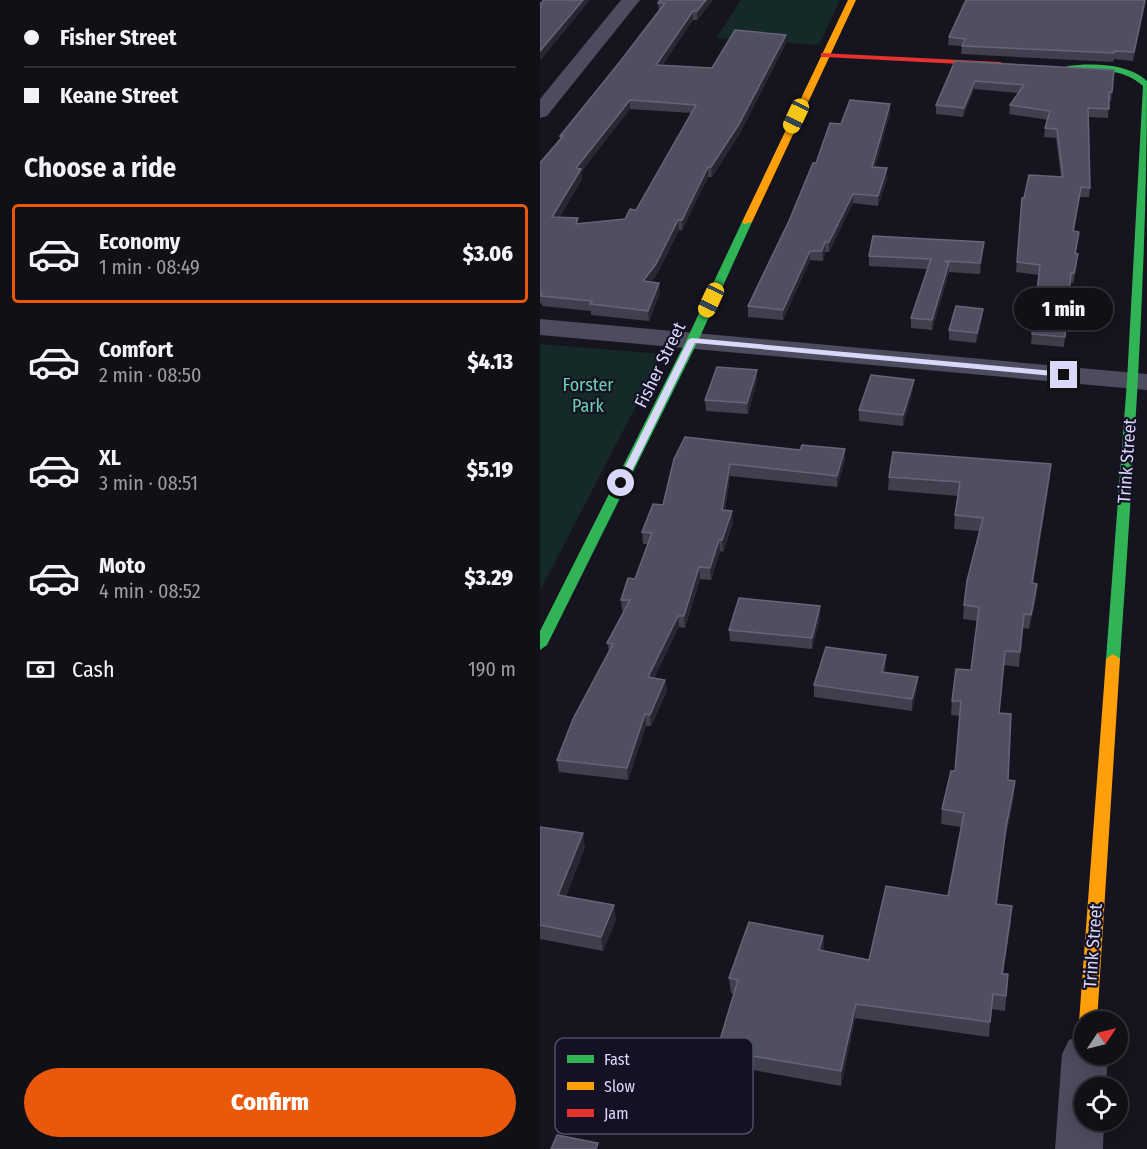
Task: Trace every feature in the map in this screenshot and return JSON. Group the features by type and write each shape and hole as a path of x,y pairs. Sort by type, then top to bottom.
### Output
{"street":[{"path":"540,112 631,0"},
{"name":"Fisher Street","path":"540,645 692,340 824,55 852,0"},
{"path":"824,55 1010,65"},
{"name":"Trink Street","path":"1056,67 1128,72 1139,76 1147,85 1140,382 1089,1011"},
{"path":"540,327 1140,382"},
{"path":"1079,1149 1084,1065"}],"green space":[{"path":"741,0 840,0 819,45 716,38"},
{"name":"Forster Park","path":"540,344 663,354 540,591"}],"building":[{"path":"544,0 583,0 540,51 540,4"},
{"path":"660,0 706,0 697,11 693,11 656,65 712,68 735,30 786,35 739,124 711,167 708,167 682,220 678,220 656,264 643,281 659,283 648,311 590,304 592,301 540,296 542,293 540,293 540,163 665,3 658,3","holes":["630,100 696,105 636,210 630,209 625,219 576,224 578,218 552,217 581,169 576,168"]},
{"path":"966,0 1145,0 1134,52 1114,51 1114,53 962,46 965,39 949,37"},
{"path":"955,61 1114,70 1112,92 1109,92 1109,109 1088,108 1090,188 1081,187 1073,231 1079,232 1075,253 1078,254 1074,273 1071,273 1065,337 1032,334 1040,265 1017,262 1022,198 1024,198 1029,175 1063,177 1057,129 1045,128 1050,111 1010,105 1024,85 975,81 964,108 936,105"},
{"path":"850,100 890,104 872,167 887,168 878,196 853,194 829,242 825,242 822,251 810,251 783,310 748,306 789,221 813,163 816,163 830,123 841,124"},
{"path":"873,236 984,242 980,263 945,261 949,263 932,320 911,318 931,259 869,256"},
{"path":"956,306 983,309 977,333 949,330"},
{"path":"717,367 757,370 747,403 705,400"},
{"path":"871,375 914,380 903,415 859,410"},
{"path":"685,437 800,450 802,445 845,449 837,476 730,464 722,510 732,511 710,568 699,567 684,616 678,616 648,677 665,680 650,715 645,714 627,768 557,760 573,719 613,644 607,643 630,600 621,600 628,578 635,579 652,533 642,532 653,504 663,505 674,459"},
{"path":"893,452 1051,464 1032,583 1037,584 1031,615 1024,614 1020,652 1005,651 999,713 1011,714 1008,780 1015,781 1006,827 996,904 1012,906 1002,974 1008,974 1006,996 993,994 990,1022 856,1004 841,1071 753,1056 753,1038 721,1038 738,980 729,978 749,922 823,936 819,950 869,960 886,886 948,896 964,813 942,809 951,771 955,771 961,701 952,701 956,669 971,670 979,607 964,605 967,581 983,518 955,515 960,482 889,477"},
{"path":"739,598 820,606 812,638 729,630"},
{"path":"826,647 886,655 882,672 918,677 912,699 814,685"},
{"path":"540,827 583,833 558,895 614,905 601,937 540,925"},
{"path":"557,1135 598,1143 596,1149 551,1149"}],"traffic: fast":[{"path":"1070,68 1121,71 1140,78 1147,85 1133,381 1113,659"},
{"path":"540,645 692,341 747,222"}],"traffic: slow":[{"path":"747,222 852,0"},
{"path":"1089,1011 1113,659"}],"traffic: jam":[{"path":"824,55 1000,64"}],"route":[{"path":"621,483 692,340 1064,375"}]}
